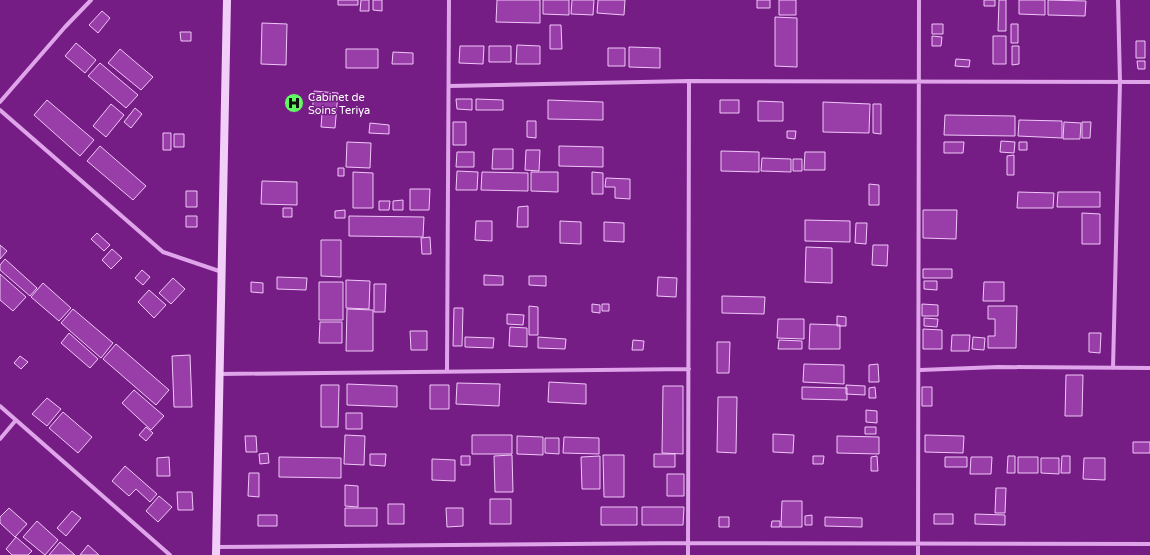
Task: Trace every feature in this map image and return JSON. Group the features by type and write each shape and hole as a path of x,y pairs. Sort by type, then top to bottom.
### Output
{"street":[{"path":"0,102 65,27 91,0"},
{"path":"227,0 216,551 688,543 1150,544"},
{"path":"447,371 449,0"},
{"path":"918,555 920,370 919,0"},
{"path":"1113,368 1120,82 1118,0"},
{"path":"449,86 689,81 1150,82"},
{"path":"688,555 689,81"},
{"path":"0,110 163,252 222,272"},
{"path":"920,370 998,366 1150,368"},
{"path":"220,374 689,369"},
{"path":"0,406 170,555"},
{"path":"0,438 16,420"}],"building":[{"path":"338,0 358,0 358,5 338,5"},
{"path":"361,0 369,0 369,11 360,11"},
{"path":"373,0 382,0 382,11 373,10"},
{"path":"497,0 540,0 540,23 496,22"},
{"path":"543,0 569,0 569,15 543,14"},
{"path":"572,0 594,0 593,15 571,14"},
{"path":"598,0 625,0 624,15 597,13"},
{"path":"757,0 770,0 770,8 757,8"},
{"path":"779,0 796,0 796,15 779,15"},
{"path":"984,0 995,0 995,6 984,6"},
{"path":"999,0 1006,0 1006,31 998,31"},
{"path":"1019,0 1045,0 1045,15 1019,14"},
{"path":"1048,0 1086,1 1085,16 1048,15"},
{"path":"102,11 110,18 98,33 89,25"},
{"path":"775,17 797,18 797,67 775,66"},
{"path":"262,23 287,24 286,65 261,64"},
{"path":"932,24 943,24 943,34 932,34"},
{"path":"1011,24 1018,24 1018,43 1011,43"},
{"path":"550,25 561,25 562,49 550,49"},
{"path":"180,32 191,32 191,41 181,41"},
{"path":"932,36 942,37 941,46 932,46"},
{"path":"993,36 1006,36 1006,64 993,64"},
{"path":"1136,41 1145,41 1145,58 1136,58"},
{"path":"76,43 96,60 85,73 65,56"},
{"path":"517,45 540,46 540,64 516,64"},
{"path":"460,46 484,46 483,64 459,63"},
{"path":"489,46 511,46 511,62 489,62"},
{"path":"1012,46 1019,46 1019,64 1012,65"},
{"path":"629,47 660,48 660,68 629,67"},
{"path":"608,48 625,48 625,66 608,66"},
{"path":"120,49 153,77 141,90 108,63"},
{"path":"346,49 378,49 378,68 346,68"},
{"path":"393,52 413,53 413,64 392,64"},
{"path":"956,59 970,60 969,67 955,66"},
{"path":"1137,61 1145,61 1145,69 1138,69"},
{"path":"100,63 138,95 126,108 88,76"},
{"path":"314,91 338,93 335,128 321,127 322,114 312,114"},
{"path":"456,99 472,99 472,110 457,109"},
{"path":"476,99 503,100 503,110 476,110"},
{"path":"47,100 94,140 80,156 34,115"},
{"path":"548,100 603,102 603,120 548,119"},
{"path":"720,100 739,100 739,113 720,113"},
{"path":"758,101 783,102 783,121 758,121"},
{"path":"823,102 870,104 869,133 823,132"},
{"path":"111,104 124,115 106,137 93,126"},
{"path":"873,104 881,104 881,134 873,133"},
{"path":"135,108 142,114 131,128 124,122"},
{"path":"945,115 1015,116 1015,136 944,135"},
{"path":"1019,120 1062,121 1062,138 1018,136"},
{"path":"527,121 536,121 536,138 527,137"},
{"path":"453,122 466,122 466,145 453,145"},
{"path":"1064,122 1081,123 1080,139 1063,139"},
{"path":"1082,122 1091,122 1090,138 1082,138"},
{"path":"370,123 389,125 389,134 369,133"},
{"path":"787,131 796,131 795,139 787,138"},
{"path":"163,133 171,133 171,150 163,150"},
{"path":"174,134 184,134 184,147 174,147"},
{"path":"1001,141 1015,142 1014,153 1000,152"},
{"path":"347,142 371,143 370,168 346,167"},
{"path":"944,142 964,142 963,153 944,153"},
{"path":"1019,142 1027,142 1027,150 1019,150"},
{"path":"100,146 146,186 133,200 87,161"},
{"path":"559,146 603,147 603,167 559,166"},
{"path":"493,149 513,149 513,169 492,169"},
{"path":"526,150 540,150 539,171 525,170"},
{"path":"721,151 759,152 759,172 721,171"},
{"path":"457,152 474,152 474,167 456,167"},
{"path":"805,152 825,152 825,170 804,170"},
{"path":"1014,155 1014,175 1007,175 1007,156"},
{"path":"762,158 791,159 791,172 761,171"},
{"path":"793,159 802,159 802,171 793,171"},
{"path":"338,168 344,168 344,176 338,176"},
{"path":"457,171 478,172 477,190 456,190"},
{"path":"353,172 373,173 373,208 353,208"},
{"path":"482,172 528,173 528,191 481,190"},
{"path":"531,172 558,172 558,192 531,191"},
{"path":"592,172 603,173 603,194 592,194"},
{"path":"606,178 630,179 630,199 615,198 615,187 605,187"},
{"path":"262,181 297,182 297,205 261,204"},
{"path":"869,184 879,185 879,205 869,205"},
{"path":"410,189 430,189 429,210 410,210"},
{"path":"186,191 197,191 197,207 186,207"},
{"path":"1018,192 1054,193 1053,208 1017,208"},
{"path":"1058,192 1100,192 1100,207 1057,207"},
{"path":"403,200 403,210 393,210 393,201"},
{"path":"379,201 390,201 389,210 379,210"},
{"path":"528,206 528,227 517,227 518,207"},
{"path":"283,208 292,208 292,217 283,217"},
{"path":"345,210 345,218 335,218 335,211"},
{"path":"923,210 957,210 956,239 923,238"},
{"path":"1082,213 1100,214 1100,244 1082,244"},
{"path":"186,216 197,216 197,227 186,227"},
{"path":"349,216 424,217 423,237 349,236"},
{"path":"805,220 850,221 850,242 805,241"},
{"path":"476,221 492,221 492,241 475,240"},
{"path":"560,221 581,222 581,244 560,243"},
{"path":"604,222 624,223 624,242 604,241"},
{"path":"856,223 867,223 866,244 855,243"},
{"path":"97,233 110,245 104,251 91,239"},
{"path":"430,237 431,254 422,254 421,238"},
{"path":"321,240 341,240 341,277 321,276"},
{"path":"0,245 7,251 0,259"},
{"path":"873,245 888,245 887,266 872,265"},
{"path":"806,247 832,248 832,283 805,282"},
{"path":"112,249 122,258 111,269 102,260"},
{"path":"5,259 37,288 30,296 0,270 0,265"},
{"path":"923,269 952,269 952,278 923,278"},
{"path":"142,270 150,277 143,285 135,278"},
{"path":"0,274 26,297 13,311 0,300"},
{"path":"484,275 503,276 503,285 484,285"},
{"path":"529,276 546,276 546,286 529,285"},
{"path":"277,277 307,278 306,290 277,289"},
{"path":"658,277 677,278 676,297 657,296"},
{"path":"173,278 185,289 171,304 159,293"},
{"path":"346,280 370,281 369,309 346,308"},
{"path":"924,281 937,281 937,290 924,289"},
{"path":"251,282 263,283 263,293 251,292"},
{"path":"319,282 343,282 343,320 319,320"},
{"path":"984,282 1004,282 1004,301 983,301"},
{"path":"43,283 71,308 59,321 31,297"},
{"path":"374,284 386,284 385,312 374,312"},
{"path":"149,290 166,305 154,318 138,302"},
{"path":"722,296 765,297 764,314 722,313"},
{"path":"592,304 600,305 600,313 592,312"},
{"path":"602,304 609,304 609,311 602,311"},
{"path":"922,304 938,305 938,316 922,316"},
{"path":"529,306 538,307 538,335 529,335"},
{"path":"988,306 1017,306 1016,348 988,348 988,336 995,336 995,319 988,319"},
{"path":"454,308 463,308 462,346 453,346"},
{"path":"73,309 113,343 101,358 61,323"},
{"path":"347,309 373,310 373,351 346,351"},
{"path":"507,314 524,315 523,325 507,324"},
{"path":"837,316 846,317 846,326 837,326"},
{"path":"924,318 938,319 937,327 924,326"},
{"path":"778,319 804,319 804,339 777,338"},
{"path":"320,322 342,322 342,343 319,343"},
{"path":"810,324 840,325 840,349 809,349"},
{"path":"510,327 527,328 527,347 509,346"},
{"path":"923,329 942,330 942,349 923,349"},
{"path":"410,331 427,331 427,350 411,350"},
{"path":"69,333 98,359 90,368 61,343"},
{"path":"1089,333 1101,333 1100,353 1089,352"},
{"path":"952,335 970,335 969,351 951,351"},
{"path":"465,337 494,338 493,348 465,347"},
{"path":"538,337 566,339 565,349 538,348"},
{"path":"973,337 985,338 984,350 972,349"},
{"path":"633,340 644,341 643,350 632,350"},
{"path":"779,340 802,341 802,349 778,349"},
{"path":"717,342 730,342 729,373 717,373"},
{"path":"116,344 169,390 156,405 103,359"},
{"path":"190,355 192,407 174,407 172,356"},
{"path":"20,356 28,362 21,369 14,363"},
{"path":"804,364 844,365 844,384 803,382"},
{"path":"878,364 879,382 869,382 869,365"},
{"path":"1066,375 1083,375 1082,416 1065,416"},
{"path":"549,382 586,384 586,404 548,402"},
{"path":"457,383 500,384 499,406 456,404"},
{"path":"347,384 397,386 397,407 347,405"},
{"path":"321,385 339,385 338,427 321,427"},
{"path":"430,385 449,385 449,409 430,409"},
{"path":"846,385 865,386 865,395 846,394"},
{"path":"663,386 683,386 683,454 662,453"},
{"path":"802,387 847,388 847,400 802,399"},
{"path":"875,387 876,398 869,398 869,388"},
{"path":"922,387 932,387 932,406 922,406"},
{"path":"134,390 164,416 151,430 122,403"},
{"path":"718,397 737,397 736,453 717,452"},
{"path":"47,398 61,409 47,426 32,414"},
{"path":"866,410 877,411 877,423 866,422"},
{"path":"63,412 92,437 78,453 49,428"},
{"path":"346,413 362,413 362,429 346,429"},
{"path":"146,427 153,433 146,441 139,435"},
{"path":"865,427 876,427 876,434 865,434"},
{"path":"773,434 794,435 793,453 773,452"},
{"path":"345,435 365,436 364,465 344,464"},
{"path":"472,435 512,435 512,454 472,454"},
{"path":"925,435 964,436 963,453 925,452"},
{"path":"245,436 256,436 257,452 246,452"},
{"path":"517,436 543,437 543,455 517,454"},
{"path":"837,436 879,437 879,454 837,453"},
{"path":"564,437 599,438 599,454 563,453"},
{"path":"545,438 559,438 559,454 545,453"},
{"path":"1133,442 1150,442 1150,453 1133,453"},
{"path":"268,453 269,463 260,464 259,454"},
{"path":"370,454 386,454 385,466 370,465"},
{"path":"654,454 675,454 675,467 654,467"},
{"path":"512,455 513,492 495,492 494,456"},
{"path":"603,455 624,455 624,497 604,497"},
{"path":"461,456 470,456 470,465 461,465"},
{"path":"600,456 600,489 582,489 581,457"},
{"path":"813,456 824,456 823,464 813,464"},
{"path":"877,456 878,471 871,471 871,457"},
{"path":"1008,456 1015,456 1015,473 1007,473"},
{"path":"1062,456 1070,456 1070,473 1061,473"},
{"path":"169,457 170,476 157,476 157,458"},
{"path":"279,457 341,458 341,478 279,477"},
{"path":"945,457 967,457 967,467 945,467"},
{"path":"971,457 992,457 991,474 970,474"},
{"path":"1018,457 1038,457 1038,473 1018,473"},
{"path":"1041,458 1059,458 1059,474 1041,473"},
{"path":"1084,458 1105,458 1105,480 1083,479"},
{"path":"432,459 455,460 455,481 432,480"},
{"path":"125,466 157,494 150,502 136,489 129,496 112,481"},
{"path":"249,473 259,473 259,497 248,496"},
{"path":"667,474 684,474 684,496 667,496"},
{"path":"345,485 358,486 358,507 345,506"},
{"path":"996,488 1006,488 1005,513 995,513"},
{"path":"177,492 192,492 193,510 178,510"},
{"path":"159,496 172,507 158,522 146,511"},
{"path":"490,499 511,499 511,524 490,524"},
{"path":"782,501 802,501 802,527 781,527"},
{"path":"388,504 404,504 404,524 388,524"},
{"path":"601,507 637,507 637,525 601,525"},
{"path":"642,507 684,507 683,525 642,525"},
{"path":"9,508 27,524 15,537 0,523 0,517"},
{"path":"345,508 377,508 377,526 345,526"},
{"path":"446,508 463,508 463,526 447,527"},
{"path":"72,511 81,518 66,536 57,528"},
{"path":"934,514 953,514 953,524 934,524"},
{"path":"975,514 1005,515 1005,525 975,524"},
{"path":"258,515 277,515 277,526 258,526"},
{"path":"812,515 812,525 805,525 805,516"},
{"path":"719,517 729,517 729,527 719,527"},
{"path":"825,517 862,518 862,527 825,526"},
{"path":"37,521 58,540 45,555 23,537"},
{"path":"772,521 780,521 780,527 771,527"},
{"path":"16,537 32,551 28,555 12,555 6,549"},
{"path":"60,542 75,555 49,555"},
{"path":"88,545 99,555 80,555"}],"place":[{"name":"Cabinet de Soins Teriya","path":"294,103"}]}
